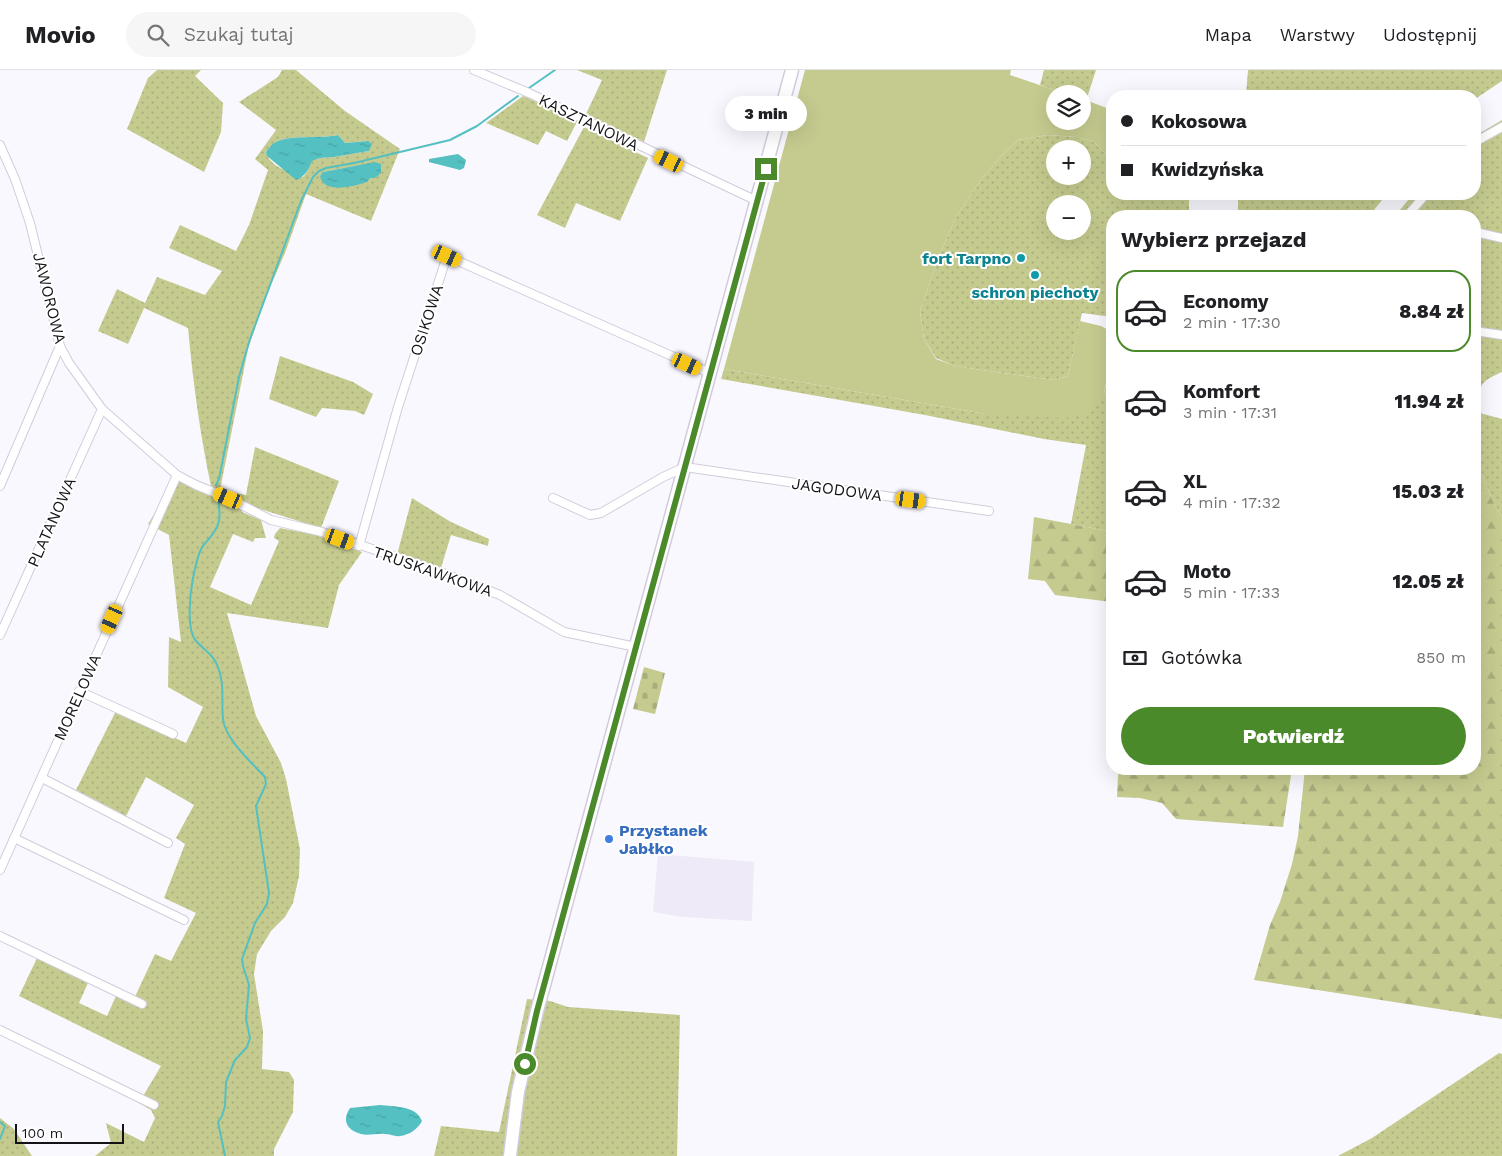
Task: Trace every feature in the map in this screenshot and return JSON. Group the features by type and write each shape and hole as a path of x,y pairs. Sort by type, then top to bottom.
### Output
{"main road":[{"path":"510,1156 518,1092 537,1011 792,70"}],"street":[{"name":"KASZTANOWA","path":"474,70 529,93 757,201"},
{"path":"1481,139 1502,127"},
{"name":"JAWOROWA","path":"0,145 15,179 30,223 60,346 69,363 102,409 177,475 228,498"},
{"path":"1412,210 1421,200"},
{"path":"1481,233 1502,238"},
{"name":"OSIKOWA","path":"359,546 398,407 447,256 710,374"},
{"path":"1481,332 1502,336"},
{"path":"0,486 60,346"},
{"name":"PLATANOWA","path":"0,635 102,409"},
{"path":"553,498 590,515 601,513 663,477 685,467"},
{"name":"JAGODOWA","path":"685,467 989,511"},
{"name":"MORELOWA","path":"0,870 177,475"},
{"name":"TRUSKAWKOWA","path":"228,498 271,520 322,532 446,574 500,595 564,632 636,647"},
{"path":"79,692 173,734"},
{"path":"42,778 168,843"},
{"path":"14,838 184,920"},
{"path":"0,936 142,1004"},
{"path":"0,1030 154,1104"}],"shaded area":[{"path":"658,854 754,862 752,921 682,917 653,912"}],"green space":[{"path":"157,70 201,70 195,76 223,103 221,132 204,172 127,129 148,78"},
{"path":"282,70 296,70 345,111 400,149 371,221 306,194 285,253 263,303 248,349 220,490 246,495 255,447 339,481 321,528 244,504 242,512 261,520 266,538 255,538 253,542 233,534 210,587 251,605 279,541 274,538 280,528 316,535 362,552 339,585 328,628 227,613 256,716 281,763 286,779 300,849 299,876 293,903 285,917 271,931 257,954 254,974 263,1031 262,1069 289,1072 294,1080 293,1112 274,1149 274,1156 95,1156 111,1143 106,1123 144,1142 155,1118 151,1110 139,1103 161,1066 19,996 37,958 88,983 79,1003 107,1016 116,996 132,1003 155,954 171,961 196,913 164,898 185,844 176,838 194,805 146,777 126,816 76,790 116,711 186,743 203,707 168,687 169,637 181,642 169,535 148,524 182,474 211,486 197,408 188,328 144,308 128,344 98,331 117,289 145,303 157,277 205,295 222,271 169,248 180,225 236,251 249,225 268,170 255,159 276,130 239,102 278,77","holes":["338,135 345,143 368,141 369,151 311,161 303,177 276,165 266,152 273,144 280,140","355,166 375,178 320,176 323,172"]},
{"path":"577,70 667,70 644,142 586,114 602,80"},
{"path":"805,70 1011,70 1010,75 1046,87 1046,130 1091,130 1091,102 1106,108 1106,156 1091,140 1048,135 1018,140 1002,155 980,181 956,217 940,254 920,311 924,339 936,359 952,365 974,369 1054,380 1068,376 1080,321 1101,326 1106,329 1106,383 1104,394 1085,414 1064,418 986,414 724,369"},
{"path":"1044,70 1096,70 1091,86 1046,85 1046,87 1040,85"},
{"path":"1248,70 1502,70 1502,81 1481,95 1481,90 1246,90"},
{"path":"523,96 578,120 567,141 546,131 538,145 486,123"},
{"path":"1502,120 1502,372 1488,379 1481,387 1481,210 1400,210 1408,200 1481,200 1481,132"},
{"path":"584,127 648,158 620,221 576,203 565,228 537,215"},
{"name":"fort Tarpno","path":"1048,135 1076,137 1087,140 1046,140 1046,185 1091,185 1091,141 1106,156 1106,200 1189,200 1189,210 1106,210 1106,316 1082,313 1068,376 1054,380 952,365 936,358 924,339 920,311 940,254 956,217 980,181 1002,155 1018,140"},
{"path":"1238,200 1382,200 1374,210 1238,210"},
{"path":"280,356 353,382 373,394 364,415 355,411 322,408 316,417 269,399"},
{"path":"724,369 986,414 1104,394 1106,385 1106,531 1071,524 1086,445 1044,439 925,415 721,379"},
{"path":"1481,413 1502,419 1502,517 1494,504 1482,475"},
{"path":"1481,473 1494,504 1502,517 1502,1019 1254,980 1270,925 1280,902 1292,864 1298,836 1304,775 1481,775"},
{"path":"412,498 451,522 489,539 488,546 451,535 441,568 397,555"},
{"path":"1034,517 1106,531 1106,601 1055,595 1045,581 1028,579"},
{"path":"644,667 665,673 655,714 633,709"},
{"path":"1291,775 1283,827 1176,819 1162,803 1140,798 1117,797 1118,776"},
{"path":"527,999 550,1001 568,1007 680,1015 677,1156 434,1156 441,1126 499,1132"},
{"path":"1499,1053 1502,1054 1502,1156 1338,1156 1372,1138"},
{"path":"0,1118 14,1129 32,1156 0,1156"}],"water":[{"path":"338,135 345,143 368,141 372,144 369,151 320,158 312,161 304,175 296,180 267,156 266,152 270,147 280,140"},
{"path":"458,154 466,160 464,168 460,170 429,162 429,159"},
{"path":"375,162 381,164 381,173 375,178 370,178 367,182 340,188 327,186 320,176 323,172"},
{"path":"380,1105 410,1109 422,1121 413,1131 398,1136 387,1134 364,1135 352,1130 347,1124 346,1117 350,1108"}],"waterway":[{"path":"529,88 555,70"},
{"path":"216,485 219,479 239,377 249,342 301,201 313,177 319,171 326,168 450,140 477,126 518,96"},
{"path":"218,498 220,511 218,525 204,544 197,559 190,602 191,628 196,641 211,656 218,667 222,687 225,727 240,750 265,777 266,784 256,806 269,893 267,904 255,923 242,959 249,985 246,1019 250,1038 247,1047 235,1060 226,1082 225,1106 218,1122 225,1156"},
{"path":"0,1122 5,1126 0,1139"}],"place":[{"name":"fort Tarpno","path":"1021,258"},
{"name":"schron piechoty","path":"1035,275"},
{"name":"Przystanek Jabłko","path":"609,839"}],"route":[{"path":"525,1064 537,1011 766,169"}]}
